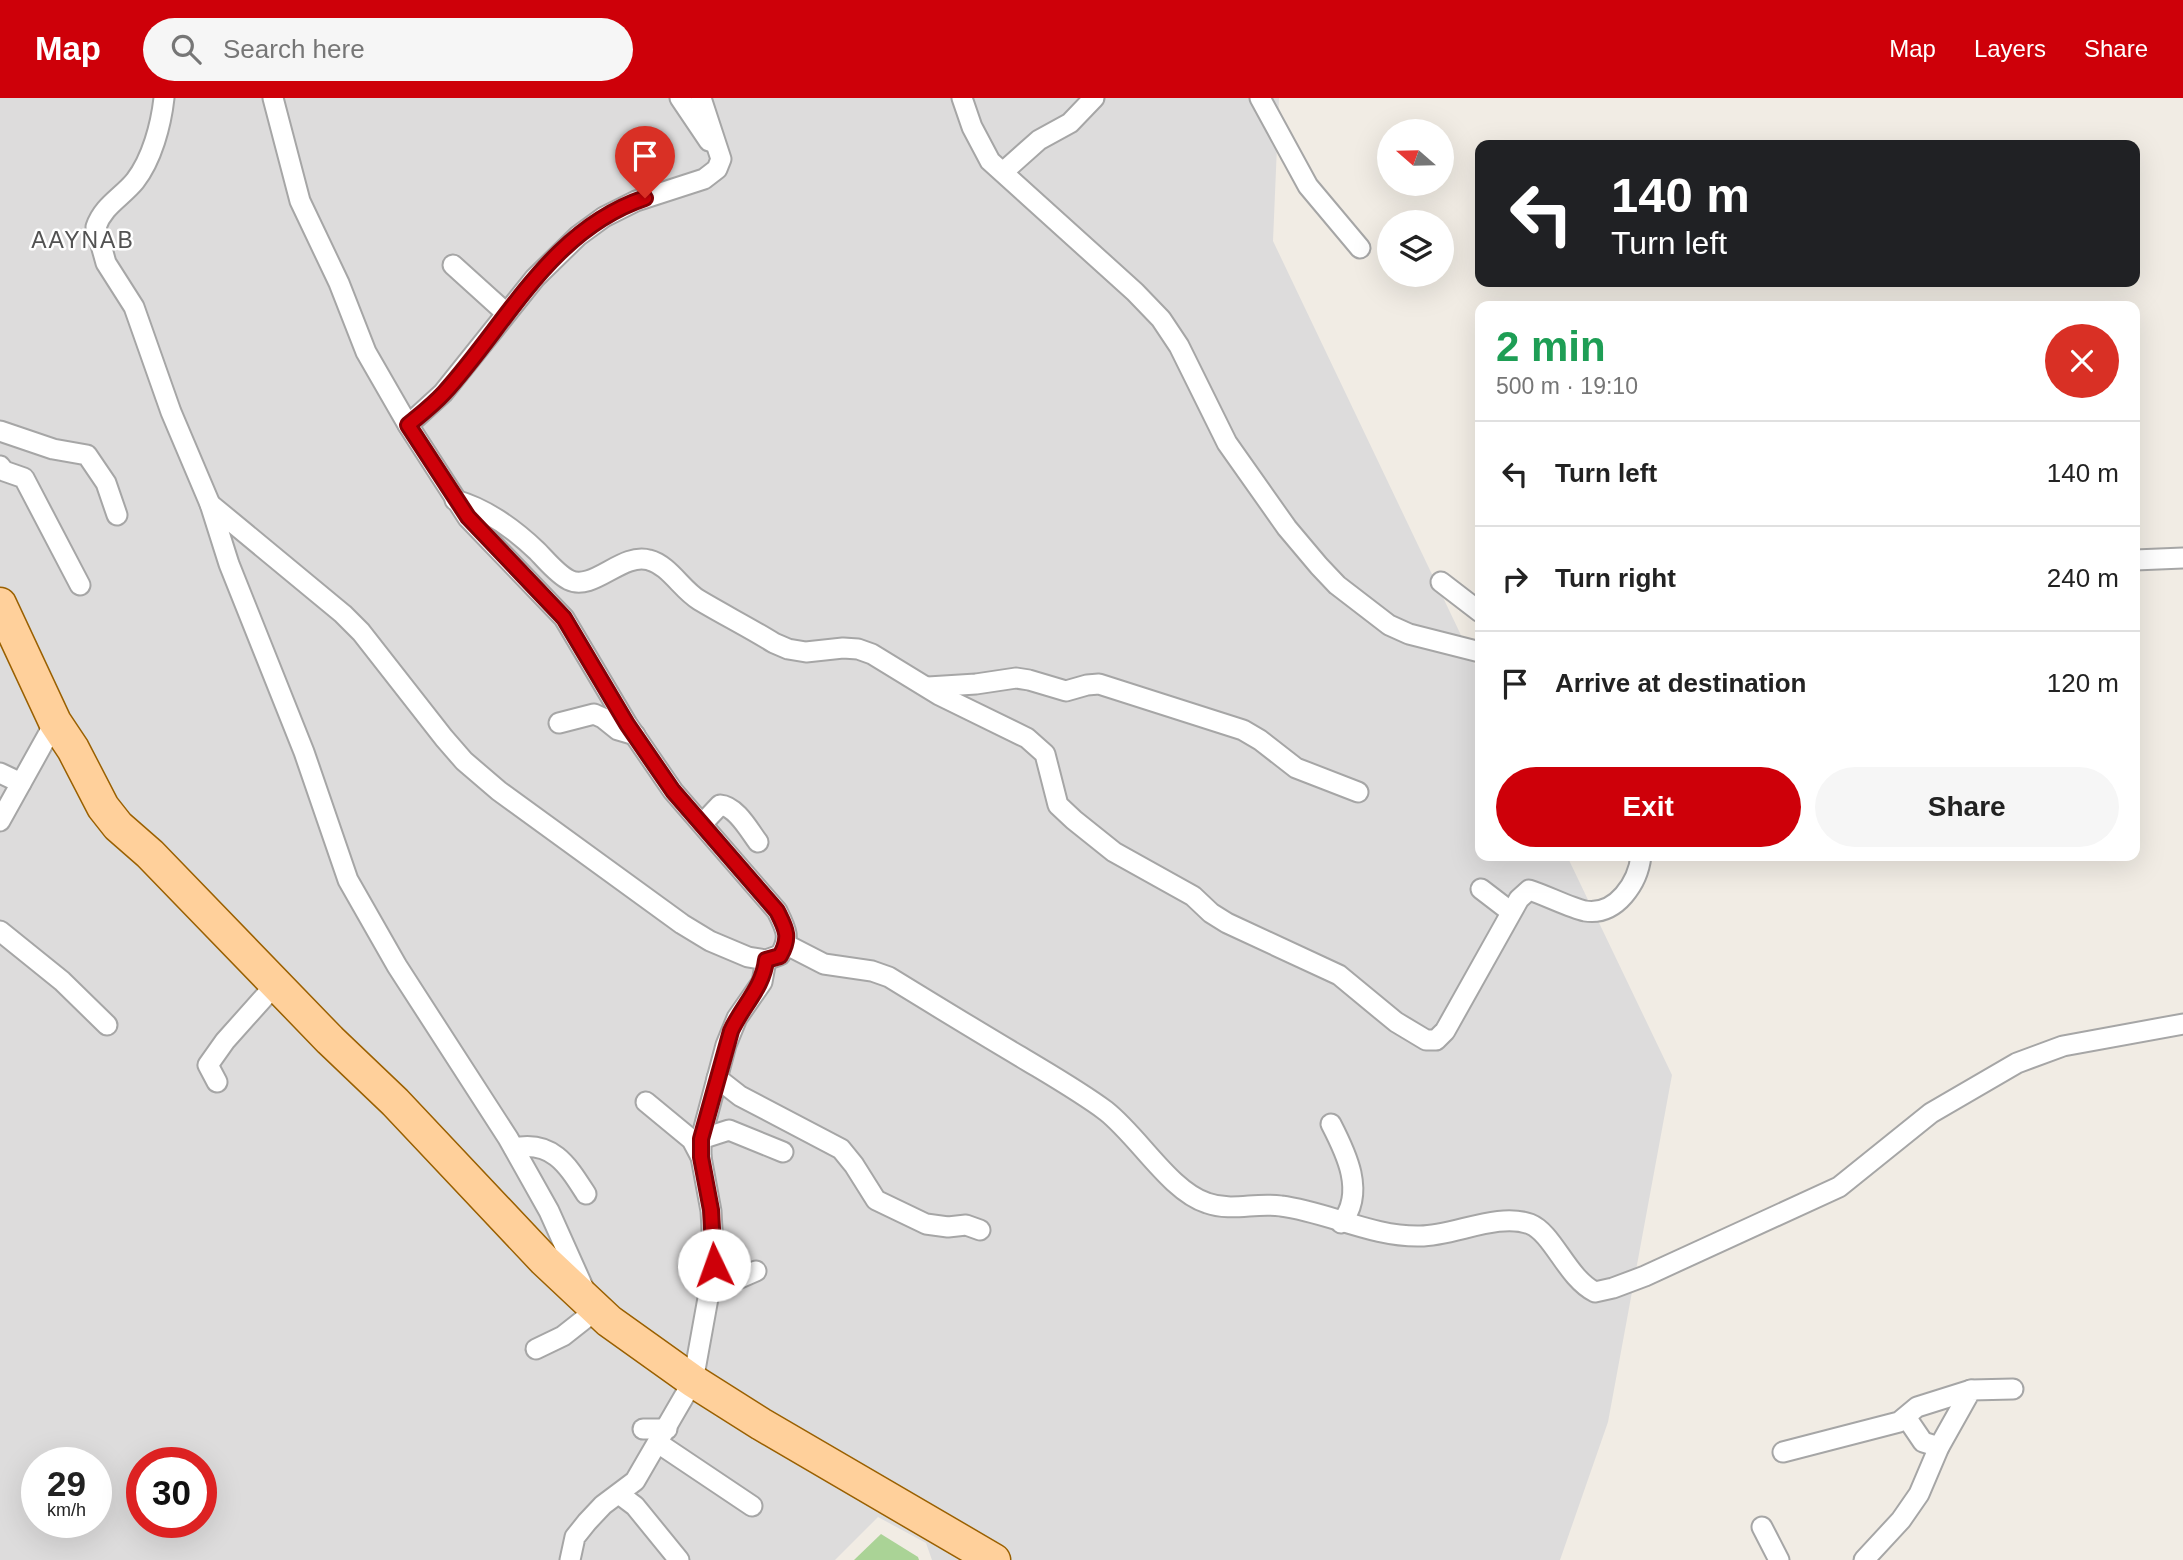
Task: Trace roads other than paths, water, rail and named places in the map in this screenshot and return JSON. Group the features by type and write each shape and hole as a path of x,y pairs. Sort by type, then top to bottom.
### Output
{"main road":[{"path":"0,604 55,722 73,748 103,807 330,1040 395,1102 544,1261 631,1339 693,1381 808,1452 994,1560"}],"street":[{"path":"164,98 160,119 141,172 98,221 96,227 106,263 134,307 171,412 209,503 229,564 303,752 348,880 397,966 514,1148 549,1211 594,1308 563,1336 536,1349"},
{"path":"209,503 343,614 361,632 443,738 464,761 499,791 681,925 710,942 731,950 766,960 780,956 787,945 786,928 777,911 673,791 635,736 564,618 483,535 456,500 408,425 366,352 339,284 300,201 274,98"},
{"path":"680,98 721,159"},
{"path":"408,425 443,393 553,259 587,230 604,217 636,201 704,180 717,169 721,159 701,98"},
{"path":"962,98 990,161 1135,292 1161,319 1179,346 1237,459 1287,527 1337,585 1399,630 1475,651"},
{"path":"1003,172 1039,140 1070,122 1094,98"},
{"path":"1260,98 1308,186 1360,248"},
{"path":"453,265 506,313"},
{"path":"0,431 53,449 87,454 106,483 117,515"},
{"path":"0,466 4,471 24,478 80,585"},
{"path":"456,500 477,506 497,518 569,580 582,583 621,564 636,559 649,559 698,599 774,643 806,652 843,648 872,654 927,687 1037,745 1050,765 1058,805 1095,839 1193,896 1211,913 1227,923 1339,975 1386,1014 1426,1040 1436,1040 1445,1031 1511,912 1528,890 1585,911 1602,910 1630,890 1638,875 1641,861"},
{"path":"2140,560 2183,558"},
{"path":"1441,582 1475,608"},
{"path":"927,687 968,685 1016,678 1066,691 1087,685 1113,687 1243,730 1261,740 1296,768 1358,792"},
{"path":"559,723 594,714 618,730 635,736"},
{"path":"0,821 55,722"},
{"path":"0,773 21,783"},
{"path":"703,823 720,805 726,805 758,842"},
{"path":"1480,889 1511,912"},
{"path":"0,931 62,981 107,1025"},
{"path":"787,945 824,964 872,971 889,977 1037,1067 1106,1112 1135,1137 1174,1182 1204,1203 1232,1208 1279,1205 1341,1223 1421,1236 1499,1222 1521,1222 1538,1228 1580,1282 1595,1292 1645,1276 1839,1187 1931,1113 2017,1063 2063,1046 2183,1024"},
{"path":"570,1560 575,1537 587,1522 603,1505 635,1482 693,1381 714,1265 711,1210 701,1148 731,1031 762,982 766,960"},
{"path":"217,1082 208,1065 225,1041 276,984"},
{"path":"717,1078 740,1096 841,1149 876,1199 926,1224 948,1227 966,1225 980,1230"},
{"path":"646,1102 701,1148"},
{"path":"1331,1124 1345,1150 1352,1181 1352,1205 1341,1223"},
{"path":"701,1148 729,1130 783,1152"},
{"path":"514,1148 525,1146 559,1156 586,1195"},
{"path":"708,1292 756,1271"},
{"path":"1783,1452 1899,1422 1917,1407 1971,1391 2013,1389"},
{"path":"1864,1560 1901,1520 1919,1494 1939,1447 1971,1391"},
{"path":"1906,1417 1923,1442 1939,1447"},
{"path":"643,1429 663,1436 752,1506"},
{"path":"619,1494 635,1506 678,1560"},
{"path":"1762,1527 1779,1560"}],"district":[{"name":"AAYNAB","path":"83,240"}]}
